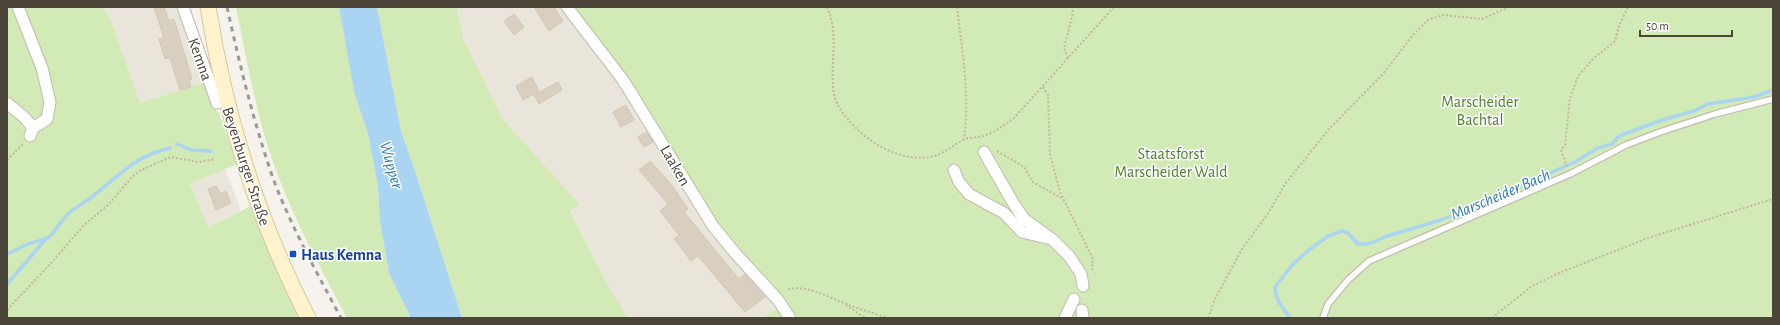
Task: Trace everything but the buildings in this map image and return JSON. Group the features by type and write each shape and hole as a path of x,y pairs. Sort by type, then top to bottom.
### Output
{"main road":[{"name":"Beyenburger Straße","path":"208,7 226,101 245,168 279,259 308,318"}],"street":[{"path":"7,103 25,118 31,132 47,119 50,102 42,68 18,7"},
{"name":"Kemna","path":"183,7 216,102 226,101"},
{"name":"Laaken","path":"567,7 623,80 713,226 735,253 778,300 790,318"},
{"path":"987,147 1012,201 1024,218 1054,240 1069,256 1081,274 1082,286"},
{"path":"954,170 960,182 969,194 1004,213 1022,232 1054,240"},
{"path":"1065,318 1074,299"}],"lane":[{"path":"1323,318 1328,304 1348,280 1369,261 1570,174 1626,144 1715,114 1773,99"}],"path":[{"path":"827,7 834,28 833,84 839,107 867,139 894,152 920,158 933,156 947,150 964,139 982,136 996,131 1014,118 1114,7"},
{"path":"957,7 966,83 967,118 964,139"},
{"path":"1068,58 1064,48 1073,7"},
{"path":"1208,318 1215,299 1242,249 1269,212 1285,184 1329,129 1382,75 1413,35 1428,20 1443,15 1482,19 1509,7"},
{"path":"1563,156 1561,150 1565,145 1570,98 1578,76 1593,59 1615,41 1619,26 1628,7"},
{"path":"982,136 987,147 1024,167 1033,182 1062,199 1050,154 1048,95 1043,87"},
{"path":"7,160 31,132"},
{"path":"7,310 84,225 108,205 132,177 141,170 171,156 199,162 215,158"},
{"path":"1492,318 1532,286 1547,278 1648,238 1773,199"},
{"path":"788,289 798,287 888,318"},
{"path":"845,303 865,318"}],"shaded area":[{"path":"102,7 185,7 206,82 140,103 110,18"},
{"path":"457,7 568,7 779,307 762,318 628,318 607,284 570,210 579,205 502,118 463,38"},
{"path":"225,169 241,210 208,227 190,184"}],"green space":[{"path":"7,7 102,7 110,18 140,103 206,82 214,107 219,113 237,164 190,184 208,227 251,206 288,292 302,318 7,318"},
{"path":"236,7 339,7 354,90 368,134 378,186 380,221 389,273 411,318 347,318 298,223 277,174 257,109"},
{"path":"377,7 457,7 463,38 502,118 580,205 570,211 607,284 628,318 462,318 401,131"},
{"name":"Staatsforst Marscheider Wald","path":"568,7 1773,7 1773,318 762,318 779,307 714,227"}],"water":[{"name":"Wupper","path":"339,7 377,7 401,131 462,318 411,318 389,273 380,221 378,186 368,134 354,91"}],"waterway":[{"name":"Marscheider Bach","path":"1290,318 1276,296 1275,287 1293,264 1328,236 1342,231 1348,233 1358,244 1374,242 1387,236 1441,220 1482,203 1575,162 1598,148 1612,144 1619,136 1662,120 1694,111 1708,104 1754,97 1773,90"},
{"path":"177,144 191,150 211,151"},
{"path":"7,284 69,213 137,161 158,151 170,148"},
{"path":"7,254 28,244 45,239"}],"railway":[{"path":"227,7 248,95 274,181 297,233 341,318"}],"place":[{"name":"Haus Kemna","path":"293,254"}],"park label":[{"name":"Marscheider Bachtal","path":"1480,110"}]}
